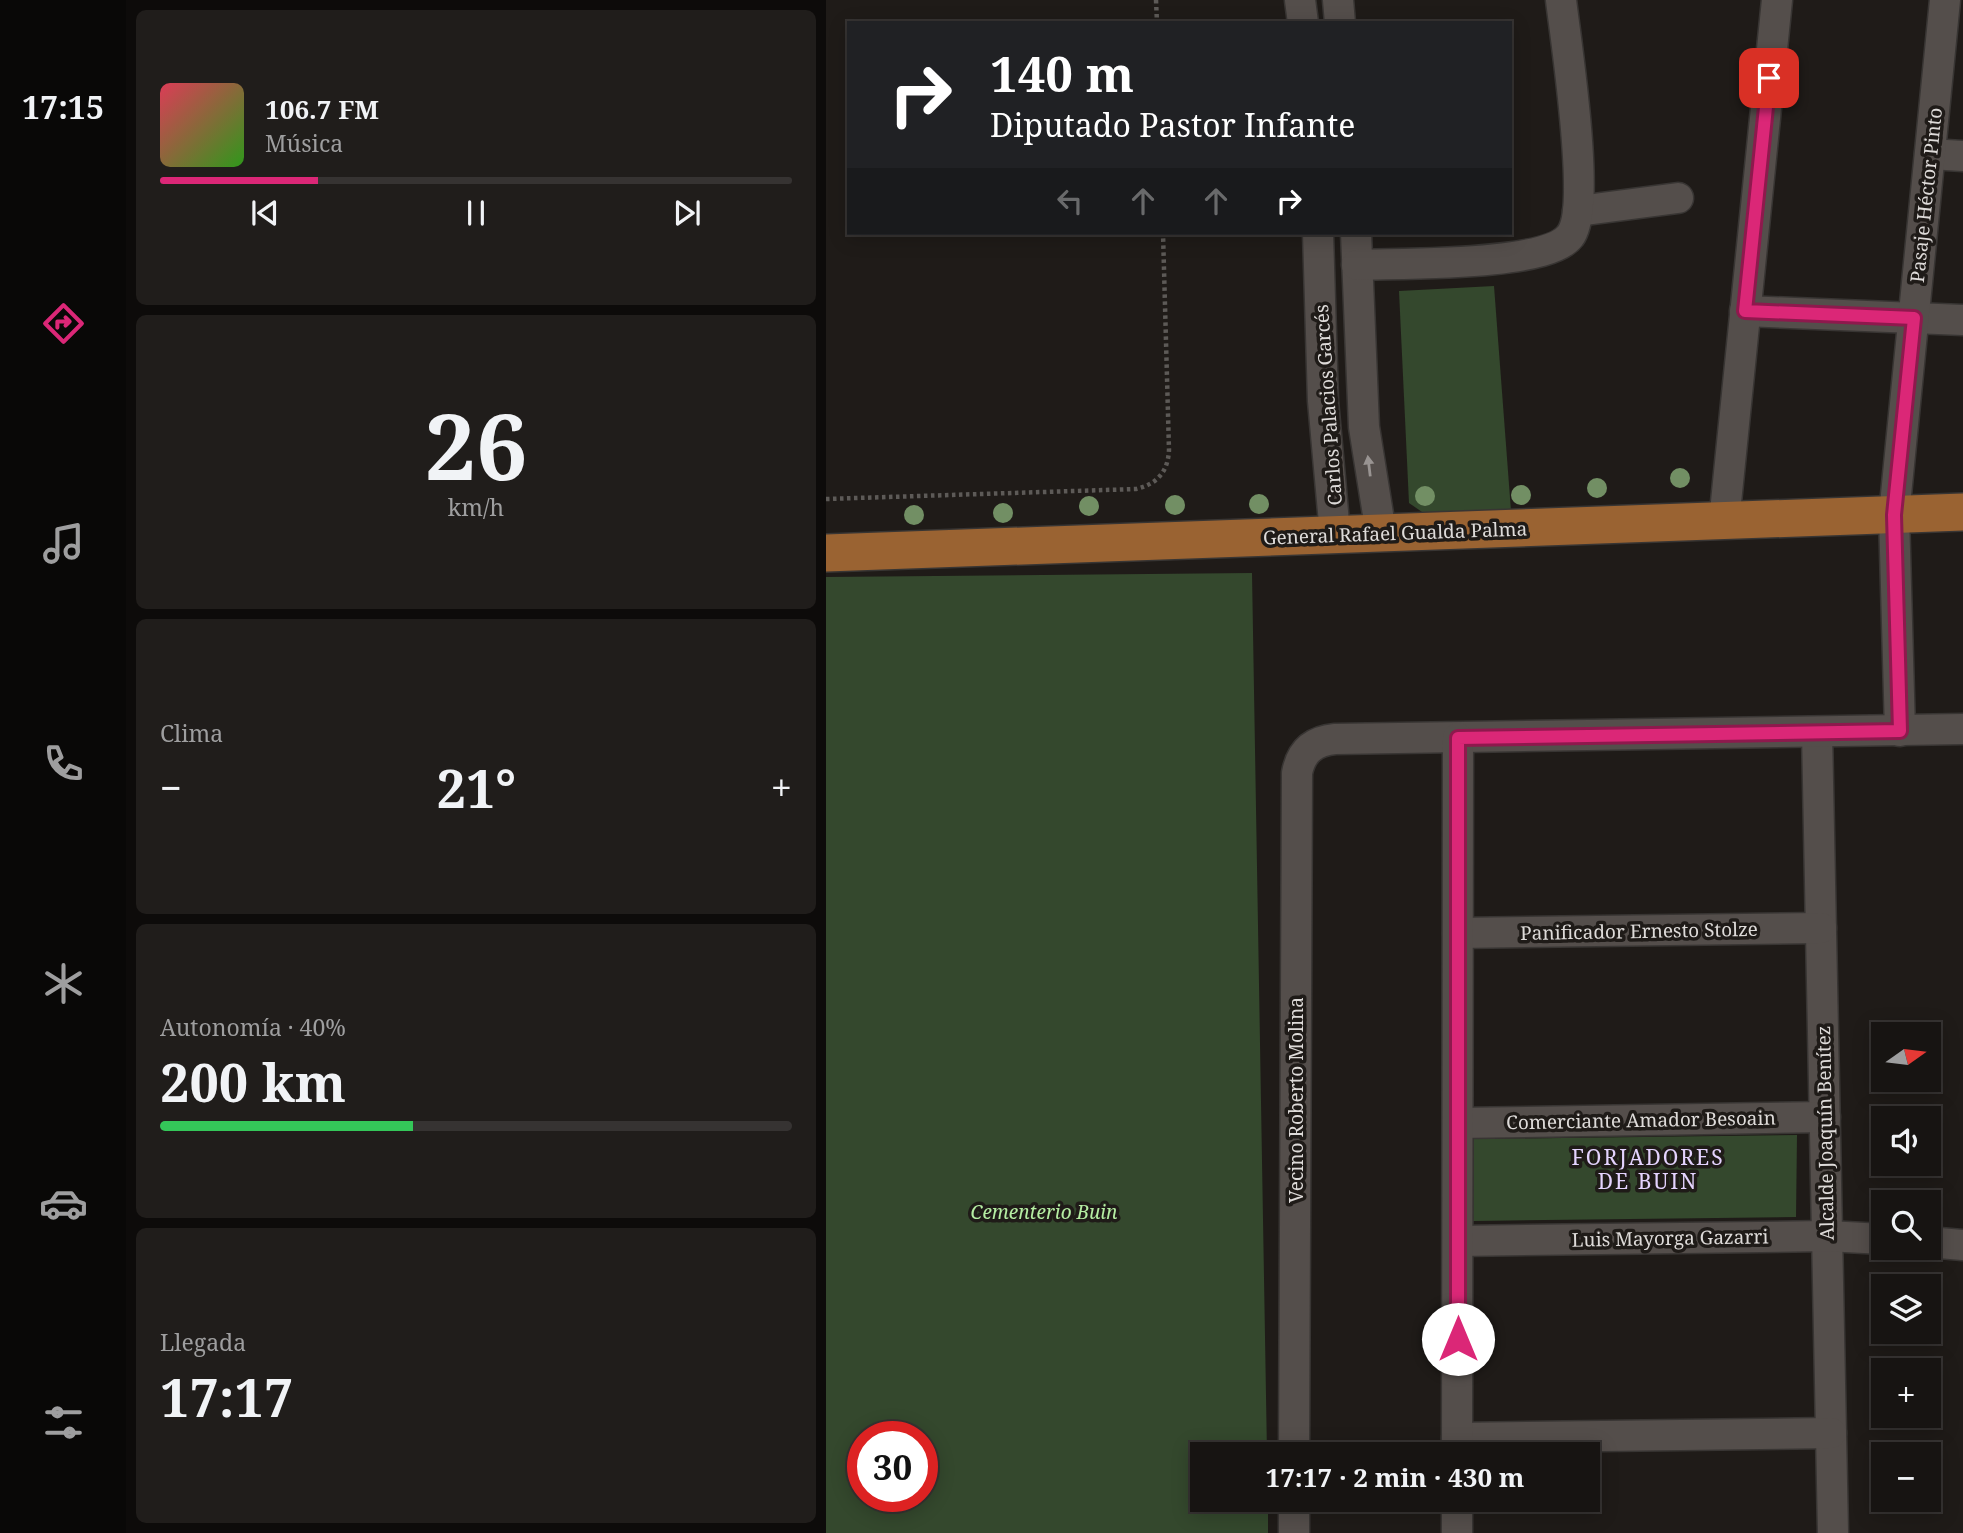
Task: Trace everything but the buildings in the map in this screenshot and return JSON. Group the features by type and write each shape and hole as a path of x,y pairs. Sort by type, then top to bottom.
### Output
{"main road":[{"name":"General Rafael Gualda Palma","path":"826,553 1963,512"}],"street":[{"path":"1300,0 1303,21"},
{"path":"1338,0 1340,21"},
{"path":"1357,265 1533,255 1569,239 1579,221 1576,136 1561,0"},
{"path":"1724,522 1777,0"},
{"name":"Pasaje Héctor Pinto","path":"1900,731 1894,515 1945,0"},
{"path":"1930,155 1963,156"},
{"path":"1578,211 1678,198"},
{"name":"Carlos Palacios Garcés","path":"1318,235 1323,401 1335,534"},
{"name":"Carlos Palacios Garcés","path":"1356,235 1364,427 1381,533"},
{"path":"1745,311 1963,320"},
{"path":"1457,1442 1458,738 1963,729"},
{"name":"Alcalde Joaquín Benítez","path":"1817,732 1833,1533"},
{"name":"Vecino Roberto Molina","path":"1294,1442 1297,773 1308,748 1325,740 1458,738"},
{"name":"Panificador Ernesto Stolze","path":"1458,933 1821,928"},
{"name":"Comerciante Amador Besoain","path":"1458,1123 1825,1117"},
{"name":"Luis Mayorga Gazarri","path":"1458,1241 1827,1236 1871,1238"},
{"path":"1941,1243 1963,1245"},
{"path":"1572,1442 1831,1433"},
{"path":"1294,1512 1294,1533"},
{"path":"1457,1512 1457,1533"}],"path":[{"path":"1156,0 1157,21"},
{"path":"826,499 1136,489 1153,483 1165,469 1169,450 1163,235"}],"green space":[{"path":"1494,286 1511,511 1425,514 1409,503 1399,291"},
{"name":"Cementerio Buin","path":"1252,573 1267,1442 1190,1442 1190,1512 1268,1512 1268,1533 826,1533 826,577"},
{"path":"1797,1135 1796,1217 1473,1221 1474,1139"}],"district":[{"name":"FORJADORES DE BUIN","path":"1648,1169"}],"route":[{"path":"1458,1339 1458,738 1900,731 1894,515 1914,318 1745,311 1769,78"}]}
